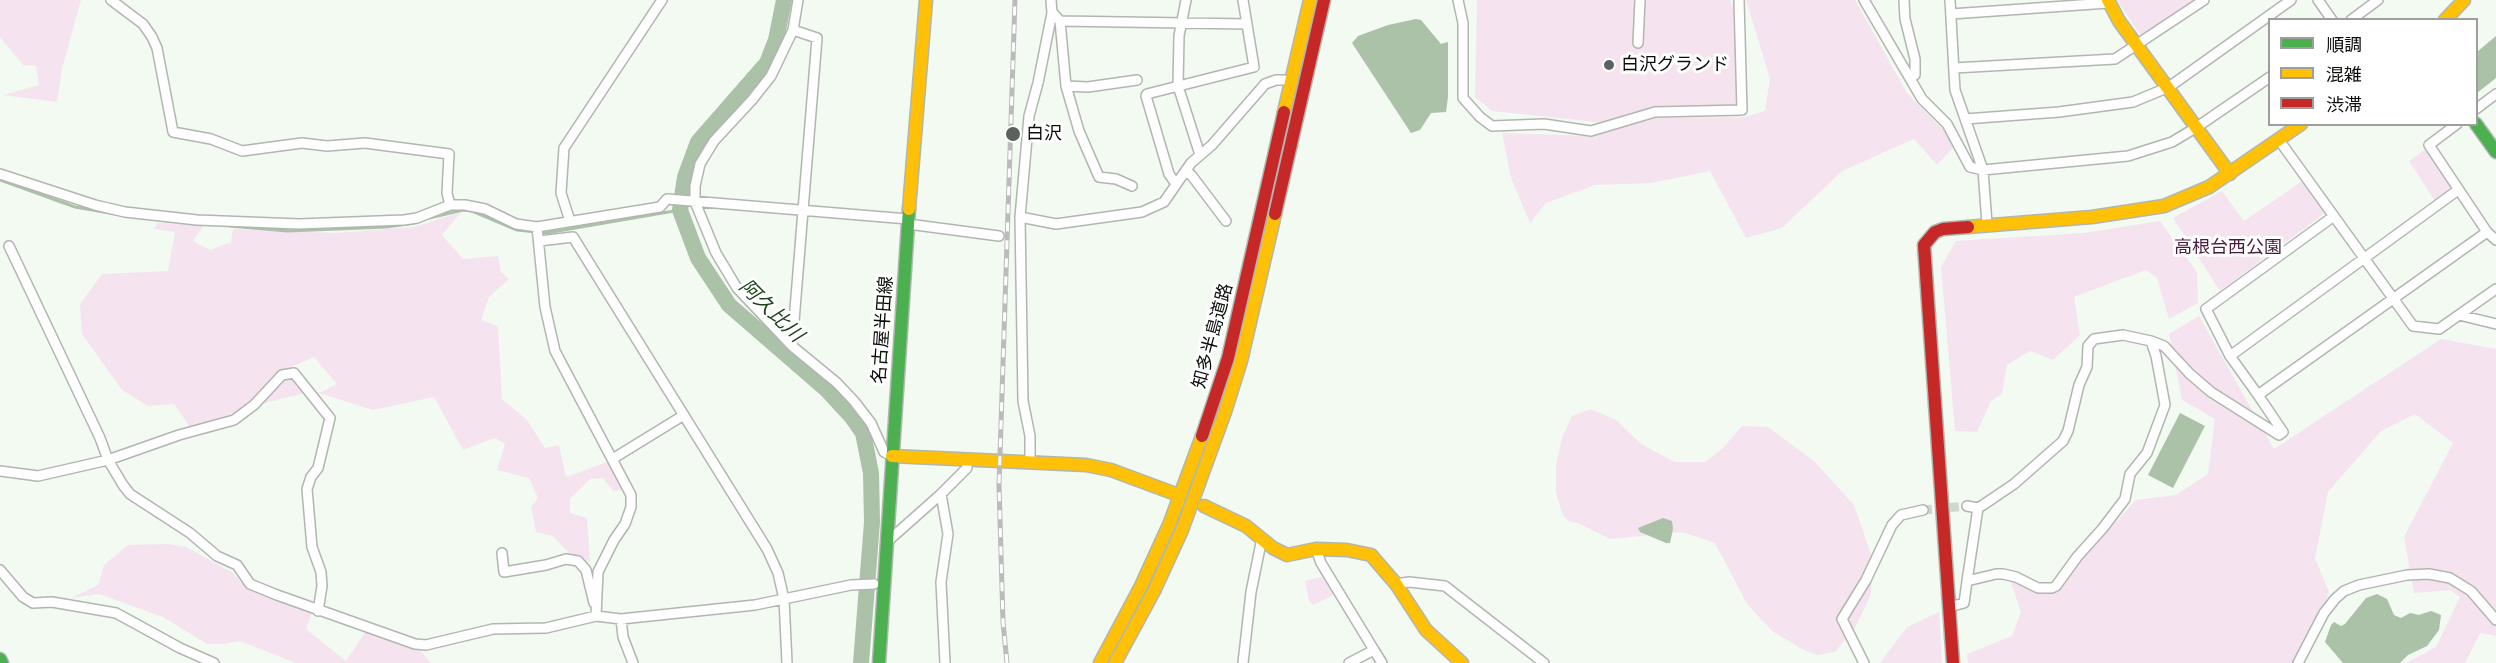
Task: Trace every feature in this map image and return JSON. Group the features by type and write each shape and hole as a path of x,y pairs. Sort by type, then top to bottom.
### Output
{"main road":[{"name":"名古屋半田線","path":"879,663 874,584 888,541 908,222 926,0"},
{"name":"知多半島道路","path":"1100,663 1142,586 1169,525 1216,398 1250,266 1310,0"},
{"name":"知多半島道路","path":"1115,663 1154,591 1182,530 1225,412 1241,361 1324,0"},
{"path":"2447,18 2464,0"},
{"path":"2108,2 2230,174"},
{"path":"1953,663 1924,245 1935,232 1943,229 2091,217 2163,206 2209,187 2298,126"},
{"path":"2477,126 2496,152"},
{"path":"892,456 1100,466 1173,493"},
{"path":"1204,506 1246,526 1287,555 1316,549 1347,550 1371,555 1396,584 1426,630 1462,663"},
{"path":"0,659 2,663"}],"street":[{"path":"111,0 143,24 157,48 173,132 211,139 242,151 302,143 327,146 365,143 449,154 447,193 450,205"},
{"path":"570,221 560,185 564,148 662,0"},
{"path":"798,0 794,30 771,76 707,152 696,177 696,202 716,253 737,288 792,346 837,383 854,401 871,423 884,452 892,456"},
{"path":"1030,461 1030,436 1023,401 1020,217 1029,116 1052,12 1051,0"},
{"path":"1186,0 1179,36 1178,86 1200,155"},
{"path":"1176,184 1169,174 1146,96 1254,67 1243,0"},
{"path":"1458,0 1463,23 1463,98 1475,113 1492,126 1545,124 1591,131 1655,112 1742,110 1739,0"},
{"path":"1638,43 1640,0"},
{"path":"1864,0 1922,99 1947,124 1970,167 1983,170 2128,156 2172,142 2268,78"},
{"path":"1904,0 1905,19 1915,60 1915,75 1910,78"},
{"path":"1950,0 1955,90 1983,170 1987,224"},
{"path":"1954,68 2115,59 2204,0"},
{"path":"1965,119 2059,112 2133,102 2169,87 2292,0"},
{"path":"2318,0 2331,18"},
{"path":"2354,18 2378,0"},
{"path":"1951,14 2108,2"},
{"path":"1052,12 1060,21 1066,86 1079,131 1099,177 1116,178 1132,186"},
{"path":"1060,21 1246,24"},
{"path":"792,346 818,38 794,30"},
{"path":"1066,86 1088,87 1137,80"},
{"path":"1020,217 1056,224 1142,212 1164,202 1186,170 1212,145 1265,84 1284,80"},
{"path":"2478,108 2496,94"},
{"path":"2454,126 2429,145 2487,232 2496,240"},
{"path":"2279,140 2413,326 2439,329 2496,289"},
{"path":"1186,170 1226,221"},
{"path":"0,174 94,205 124,212 197,220 299,224 404,220 417,218 450,205 477,206 516,224 537,228 660,207 667,200 671,200 803,210 908,222 999,236"},
{"path":"2230,356 2458,190"},
{"path":"1967,506 1978,508 2014,484 2063,441 2068,431 2079,385 2086,367 2088,346 2094,339 2123,335 2164,346 2190,374 2211,392 2279,435 2283,432 2230,356 2206,309 2334,216"},
{"path":"537,228 545,307 555,351 614,458 630,490 632,501 625,525 614,540 598,573 595,606"},
{"path":"2258,395 2487,232"},
{"path":"538,240 573,237 767,549 778,573 784,599 787,663"},
{"path":"9,246 100,438 108,460 130,494 190,533 217,556 237,566 250,584 318,611 415,644 426,645 480,631 546,628 596,616 621,619 755,605 874,584"},
{"path":"2458,315 2496,324"},
{"path":"1967,581 2003,574 2038,588 2052,588 2103,528 2125,499 2130,474 2146,453 2165,405 2151,341"},
{"path":"0,471 38,476 108,460 179,435 234,420 254,405 282,375 294,373 330,418 318,468 309,480 307,489 312,547 321,572 322,586 318,611"},
{"path":"614,458 684,416"},
{"path":"888,541 967,468 968,459"},
{"path":"941,494 948,534 941,582 945,663"},
{"path":"1949,607 1964,603 1978,508"},
{"path":"1864,663 1842,619 1866,580 1892,525 1901,515 1923,510"},
{"path":"1243,663 1251,592 1262,538"},
{"path":"1316,549 1321,563 1382,663"},
{"path":"502,553 504,573 546,566 566,559 583,564 596,616"},
{"path":"0,570 23,597 33,603 52,602 116,613 180,648 214,663"},
{"path":"2298,663 2335,599 2344,591 2359,585 2407,575 2429,574 2450,578 2470,591 2496,620"},
{"path":"1396,584 1409,582 1445,586 1544,663"},
{"path":"621,619 623,637 633,663"},
{"path":"1349,663 1374,650"}],"green space":[{"path":"0,0 81,0 62,69 57,102 3,95 39,85 36,66 23,65 0,37"},
{"name":"白沢グランド","path":"1477,0 1730,0 1742,34 1743,112 1634,112 1605,123 1492,111 1475,97"},
{"path":"1746,0 1855,0 1907,93 1947,134 1953,148 1937,165 1914,139 1842,171 1782,228 1746,238 1710,171 1651,183 1595,185 1546,203 1530,223 1511,178 1502,133 1591,136 1655,118 1744,117 1765,111 1770,79"},
{"path":"2117,0 2206,0 2145,42"},
{"path":"2426,149 2458,193 2439,207 2409,161"},
{"name":"高根台西公園","path":"2304,180 2325,213 2220,291 2173,218 2222,191 2244,221"},
{"path":"461,212 442,235 463,259 498,256 501,272 509,279 489,297 481,320 498,326 502,399 527,420 545,448 559,445 566,477 610,461 626,490 613,491 603,478 590,479 570,499 570,513 587,518 590,562 569,553 553,536 536,532 531,507 538,498 529,478 497,470 505,444 495,438 463,450 434,397 373,410 319,393 337,384 314,357 289,368 305,393 245,408 222,419 190,427 174,404 148,406 122,390 82,334 80,304 102,274 168,271 175,232 154,229 157,223 204,225 193,241 210,250 231,242 233,229 335,233 414,227"},
{"path":"2160,221 2197,272 2198,303 2169,319 2157,278 2146,270 2074,297 2080,335 2053,360 2030,351 2007,365 2002,394 1991,401 1977,432 1955,431 1941,267 1956,241 2084,233"},
{"path":"2199,316 2274,449 2441,339 2496,349 2496,636 2480,633 2465,663 2406,663 2436,647 2460,597 2450,590 2414,593 2404,537 2453,443 2415,414 2381,431 2328,492 2315,558 2329,592 2323,612 2292,663 1968,663 1967,654 2012,636 2021,612 2010,580 2038,592 2053,592 2136,500 2176,495 2208,474 2215,419 2182,400 2169,334"},
{"path":"1591,409 1616,420 1641,444 1675,462 1705,462 1722,449 1742,426 1768,427 1814,461 1854,505 1872,557 1871,594 1855,628 1835,652 1817,655 1772,631 1747,604 1715,543 1682,532 1610,539 1569,521 1563,515 1556,493 1556,464 1563,435 1572,416"},
{"path":"168,544 186,547 233,573 245,587 312,613 306,629 346,661 366,631 421,651 431,663 296,663 240,641 207,644 163,617 99,594 71,598 98,585 104,565 128,545"},
{"path":"1326,576 1338,593 1313,605 1309,601 1305,581"},
{"path":"1939,612 1942,663 1880,663 1907,627"}],"shaded area":[{"path":"1421,20 1441,44 1448,42 1448,97 1446,112 1431,113 1420,130 1411,133 1352,43 1358,36 1388,25"},
{"path":"2496,36 2496,78 2478,92 2478,51"},
{"path":"2180,413 2205,426 2173,488 2148,475"},
{"path":"1663,518 1672,521 1670,543 1640,532 1638,528"},
{"path":"2377,594 2387,599 2394,615 2401,618 2410,613 2419,615 2431,611 2441,615 2439,630 2427,646 2408,655 2400,663 2343,663 2325,642 2331,625 2334,622 2341,626 2345,624 2366,598"}],"waterway":[{"name":"阿久比川","path":"784,0 776,40 767,63 698,142 685,177 680,210 698,258 729,305 827,390 863,433 871,473 872,522 861,663"},
{"path":"0,180 75,207 133,217"},
{"path":"429,218 463,210 472,211 517,230 546,233 680,210"},
{"path":"230,226 288,231 387,227 414,223"}],"tunnel":[{"path":"1923,510 1967,506"}],"railway":[{"path":"1007,663 1003,622 999,485 1015,0"}],"traffic: fast":[{"path":"2477,126 2496,152"},
{"path":"879,663 909,209"},
{"path":"0,659 2,663"}],"traffic: slow":[{"path":"909,209 926,0"},
{"path":"1284,112 1310,0"},
{"path":"2108,0 2119,21 2230,174"},
{"path":"2447,18 2464,0"},
{"path":"1968,227 2092,217 2164,206 2209,187 2298,126"},
{"path":"1115,663 1154,591 1182,530 1225,412 1241,361 1275,214"},
{"path":"1100,663 1141,586 1169,525 1202,436"},
{"path":"892,456 1086,465 1111,470 1173,493"},
{"path":"1204,506 1246,526 1273,548 1287,555 1316,549 1347,550 1371,555 1396,584 1426,630 1462,663"}],"traffic: jam":[{"path":"1275,214 1324,0"},
{"path":"1202,436 1228,358 1284,112"},
{"path":"1953,663 1924,245 1935,232 1968,227"}],"place":[{"name":"白沢グランド","path":"1609,65"},
{"name":"白沢","path":"1013,134"}]}
